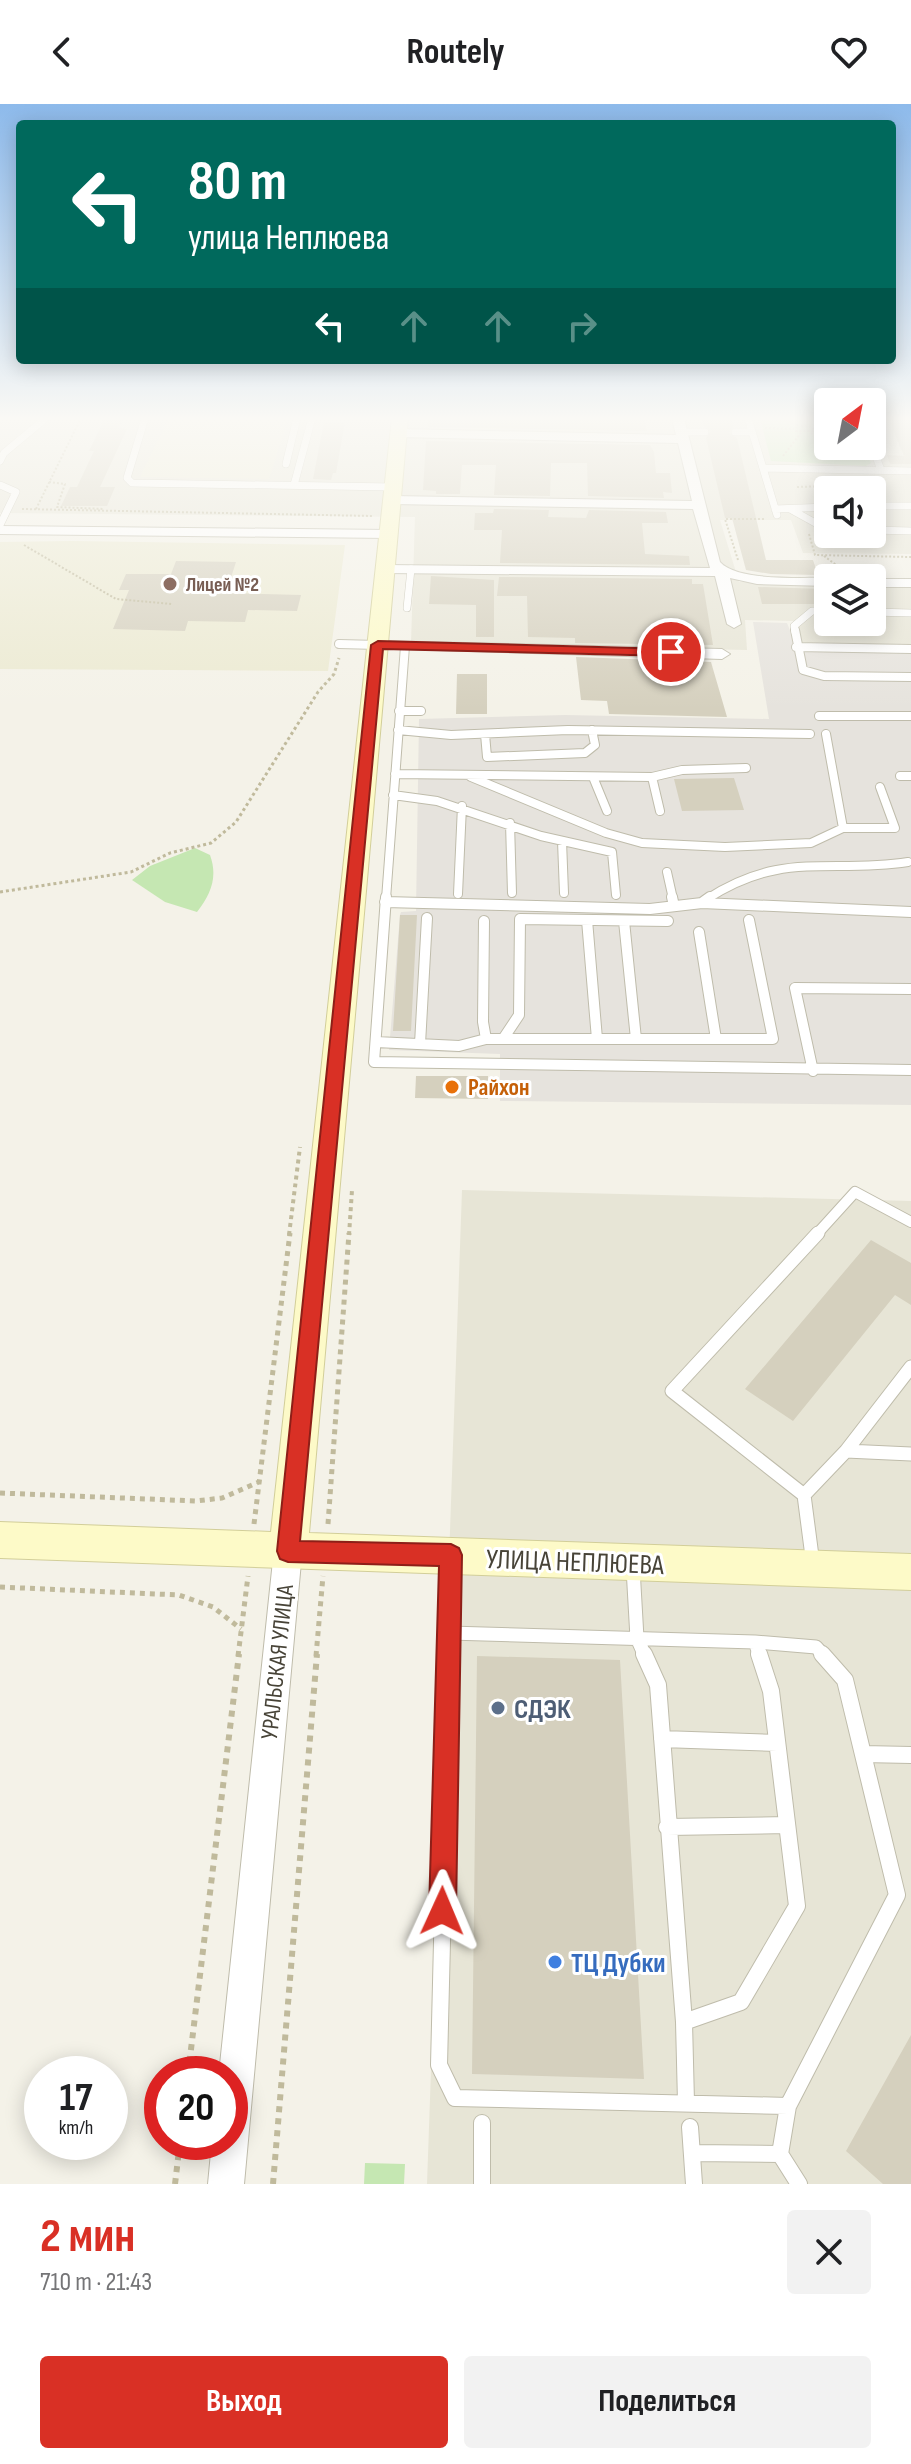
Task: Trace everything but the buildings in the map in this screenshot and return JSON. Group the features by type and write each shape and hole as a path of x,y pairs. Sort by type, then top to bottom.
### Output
{"street":[{"name":"УРАЛЬСКАЯ УЛИЦА","path":"236,2056 270,1551 392,645 398,569 378,534 385,515"},
{"path":"701,515 713,563 721,572 734,624"},
{"path":"0,527 24,530 378,534"},
{"path":"398,569 721,572 744,578 814,581"},
{"path":"886,583 911,583"},
{"path":"392,645 722,654"},
{"name":"УЛИЦА НЕПЛЮЕВА","path":"0,1540 911,1572"},
{"name":"УРАЛЬСКАЯ УЛИЦА","path":"226,2184 228,2160"}],"lane":[{"path":"799,515 814,523"},
{"path":"886,530 911,531"},
{"path":"398,569 407,608"},
{"path":"814,611 794,626 803,670 824,676 911,677"},
{"path":"886,612 911,613"},
{"path":"339,644 392,645 399,711 374,1062 813,1071 911,1070"},
{"path":"796,647 911,649"},
{"path":"399,711 421,711"},
{"path":"819,716 911,716"},
{"path":"398,730 451,735 592,730 810,734"},
{"path":"485,734 487,757 585,753 595,745 592,730"},
{"path":"826,734 843,828"},
{"path":"395,774 652,777 682,770 746,768"},
{"path":"900,776 911,776"},
{"path":"471,777 606,833 642,843 725,847 811,843 843,828 895,828 880,787"},
{"path":"593,777 607,811"},
{"path":"652,777 660,811"},
{"path":"393,795 448,801 562,841 587,844 612,852 616,895"},
{"path":"458,894 462,806"},
{"path":"510,823 512,893"},
{"path":"562,841 564,893"},
{"path":"702,903 723,888 765,871 881,868 908,862"},
{"path":"667,872 674,906"},
{"path":"385,902 650,909 702,903 911,912"},
{"path":"420,1044 427,918"},
{"path":"503,1039 519,1015 520,919 668,921"},
{"path":"587,920 597,1039"},
{"path":"376,1042 459,1046 486,1039 773,1039 749,920"},
{"path":"484,921 483,1022 486,1039"},
{"path":"624,921 636,1039"},
{"path":"699,932 716,1039"},
{"path":"813,1071 795,988 911,989"},
{"path":"813,1569 804,1495 672,1391 855,1192 911,1222"},
{"path":"804,1495 846,1451 911,1367"},
{"path":"846,1451 911,1454"},
{"path":"451,1555 439,2065 455,2098 788,2106"},
{"path":"633,1564 637,1638 658,1685 684,2022 686,2102"},
{"path":"449,1633 755,1642 816,1647 845,1680 897,1895 788,2106 780,2154 799,2184"},
{"path":"684,2022 741,2002 797,1906 771,1691 755,1642"},
{"path":"662,1739 777,1743"},
{"path":"863,1754 911,1755"},
{"path":"667,1827 787,1825"},
{"path":"482,2123 482,2184"},
{"path":"690,2127 694,2184"},
{"path":"692,2153 780,2154"}],"path":[{"path":"321,515 375,516 374,526 378,534"},
{"path":"744,578 725,519 780,519 778,515"},
{"path":"807,520 815,555 911,557"},
{"path":"24,530 19,542 116,599 172,604"},
{"path":"822,555 835,564"},
{"path":"0,892 131,872 170,853 211,843 236,822 318,692 334,674 339,663 339,644"},
{"path":"190,2056 241,1629 270,1551 259,1482 301,1141"},
{"path":"273,2184 338,1413 352,1189"},
{"path":"0,1493 196,1501 222,1498 259,1482"},
{"path":"0,1587 179,1595 202,1601 241,1629"},
{"path":"175,2184 178,2160"}],"shaded area":[{"path":"214,515 814,515 814,548 886,548 886,515 911,515 911,554 803,553 791,520 720,520 739,582 814,584 814,636 886,636 886,585 911,586 911,645 801,642 794,621 745,620 747,650 411,643 415,517"},
{"name":"Лицей №2","path":"0,542 345,545 328,671 0,669"},
{"path":"753,622 787,623 797,648 911,650 911,1105 500,1101 500,1054 389,1050 400,915 401,912 416,911 419,719 565,715 769,719"},
{"path":"462,1190 911,1201 911,2184 427,2184"}],"green space":[{"path":"195,848 210,855 213,871 209,892 197,912 165,902 132,880 150,866"},
{"path":"365,2163 405,2164 404,2184 364,2184"}],"place":[{"name":"Лицей №2","path":"170,584"},
{"name":"Райхон","path":"452,1087"},
{"name":"СДЭК","path":"498,1708"},
{"name":"ТЦ Дубки","path":"555,1962"}],"route":[{"path":"442,1911 451,1555 288,1551 378,645 671,652"}]}
